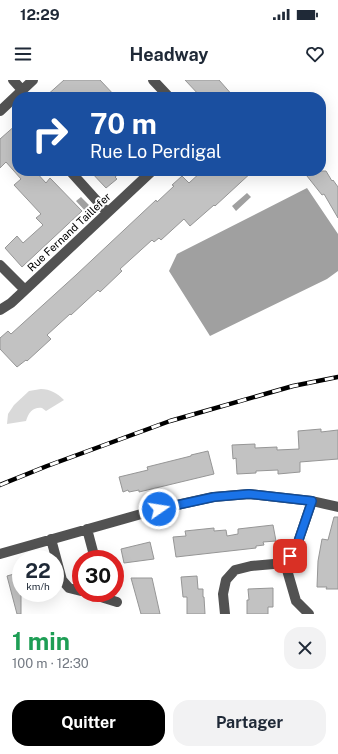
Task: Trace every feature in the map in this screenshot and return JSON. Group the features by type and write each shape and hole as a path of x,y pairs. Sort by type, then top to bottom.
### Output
{"street":[{"path":"13,80 22,90 33,80"},
{"path":"153,80 164,92"},
{"path":"0,111 12,100"},
{"path":"75,176 108,212"},
{"name":"Rue Fernand Taillefer","path":"0,310 25,290 147,176"},
{"path":"0,265 25,290"},
{"path":"0,554 159,509 214,497 249,494 312,501 338,507"},
{"path":"225,614 223,594 226,580 235,570 251,566 284,563 296,548 312,501"},
{"path":"87,529 93,550"},
{"path":"51,539 62,580 69,588 72,589"},
{"path":"284,563 296,601 310,614"}],"shaded area":[{"path":"307,188 338,234 338,271 327,279 210,336 169,271 177,254"},
{"path":"247,193 251,197 236,211 232,206"},
{"path":"81,197 93,209 88,214 76,201"},
{"path":"41,389 53,392 64,400 46,411 42,408 34,409 28,415 26,421 7,424 8,414 14,405 29,391"}],"building":[{"path":"64,80 100,80 111,92 51,92"},
{"path":"185,80 219,80 230,92 196,92"},
{"path":"12,128 12,169 6,162 0,168 0,139"},
{"path":"326,171 338,187 338,218 324,194 322,195 307,176 326,176"},
{"path":"18,176 40,176 46,183 50,178 82,211 22,267 5,248 17,236 23,243 43,225 36,218 41,214 14,185 21,179"},
{"path":"95,176 116,176 115,177 117,179 106,188"},
{"path":"182,176 189,183 197,176 248,176 215,206 214,205 190,226 184,219 161,240 159,238 154,242 152,240 120,269 122,271 100,292 98,290 47,335 51,339 27,361 26,360 17,367 0,349 0,338 8,331 11,334 156,200 157,202"},
{"path":"321,429 321,432 338,430 338,459 300,462 300,472 278,474 278,470 237,474 236,458 233,459 232,445 255,444 255,448 277,447 277,450 299,449 298,431"},
{"path":"208,451 214,474 139,492 139,490 129,492 128,490 123,492 119,477 148,470 147,467"},
{"path":"334,517 338,517 338,589 326,589 327,587 317,587 318,561 322,539 328,540"},
{"path":"273,525 276,541 263,542 264,545 256,546 256,548 176,557 173,537 186,536 185,531 214,528 214,531 226,530 227,536 238,534 238,529"},
{"path":"150,542 154,559 124,563 124,550 121,549"},
{"path":"12,575 12,595 7,576"},
{"path":"197,576 198,589 203,589 205,614 187,614 187,597 183,597 181,577"},
{"path":"131,578 152,578 160,614 141,614"},
{"path":"273,588 273,607 268,607 268,614 247,614 247,600 249,600 248,589"},
{"path":"14,602 21,602 21,614 17,614"}],"railway":[{"path":"0,485 47,466 170,421 293,386 338,377"}],"route":[{"path":"159,509 214,497 249,494 312,501 296,548 290,556"}]}
